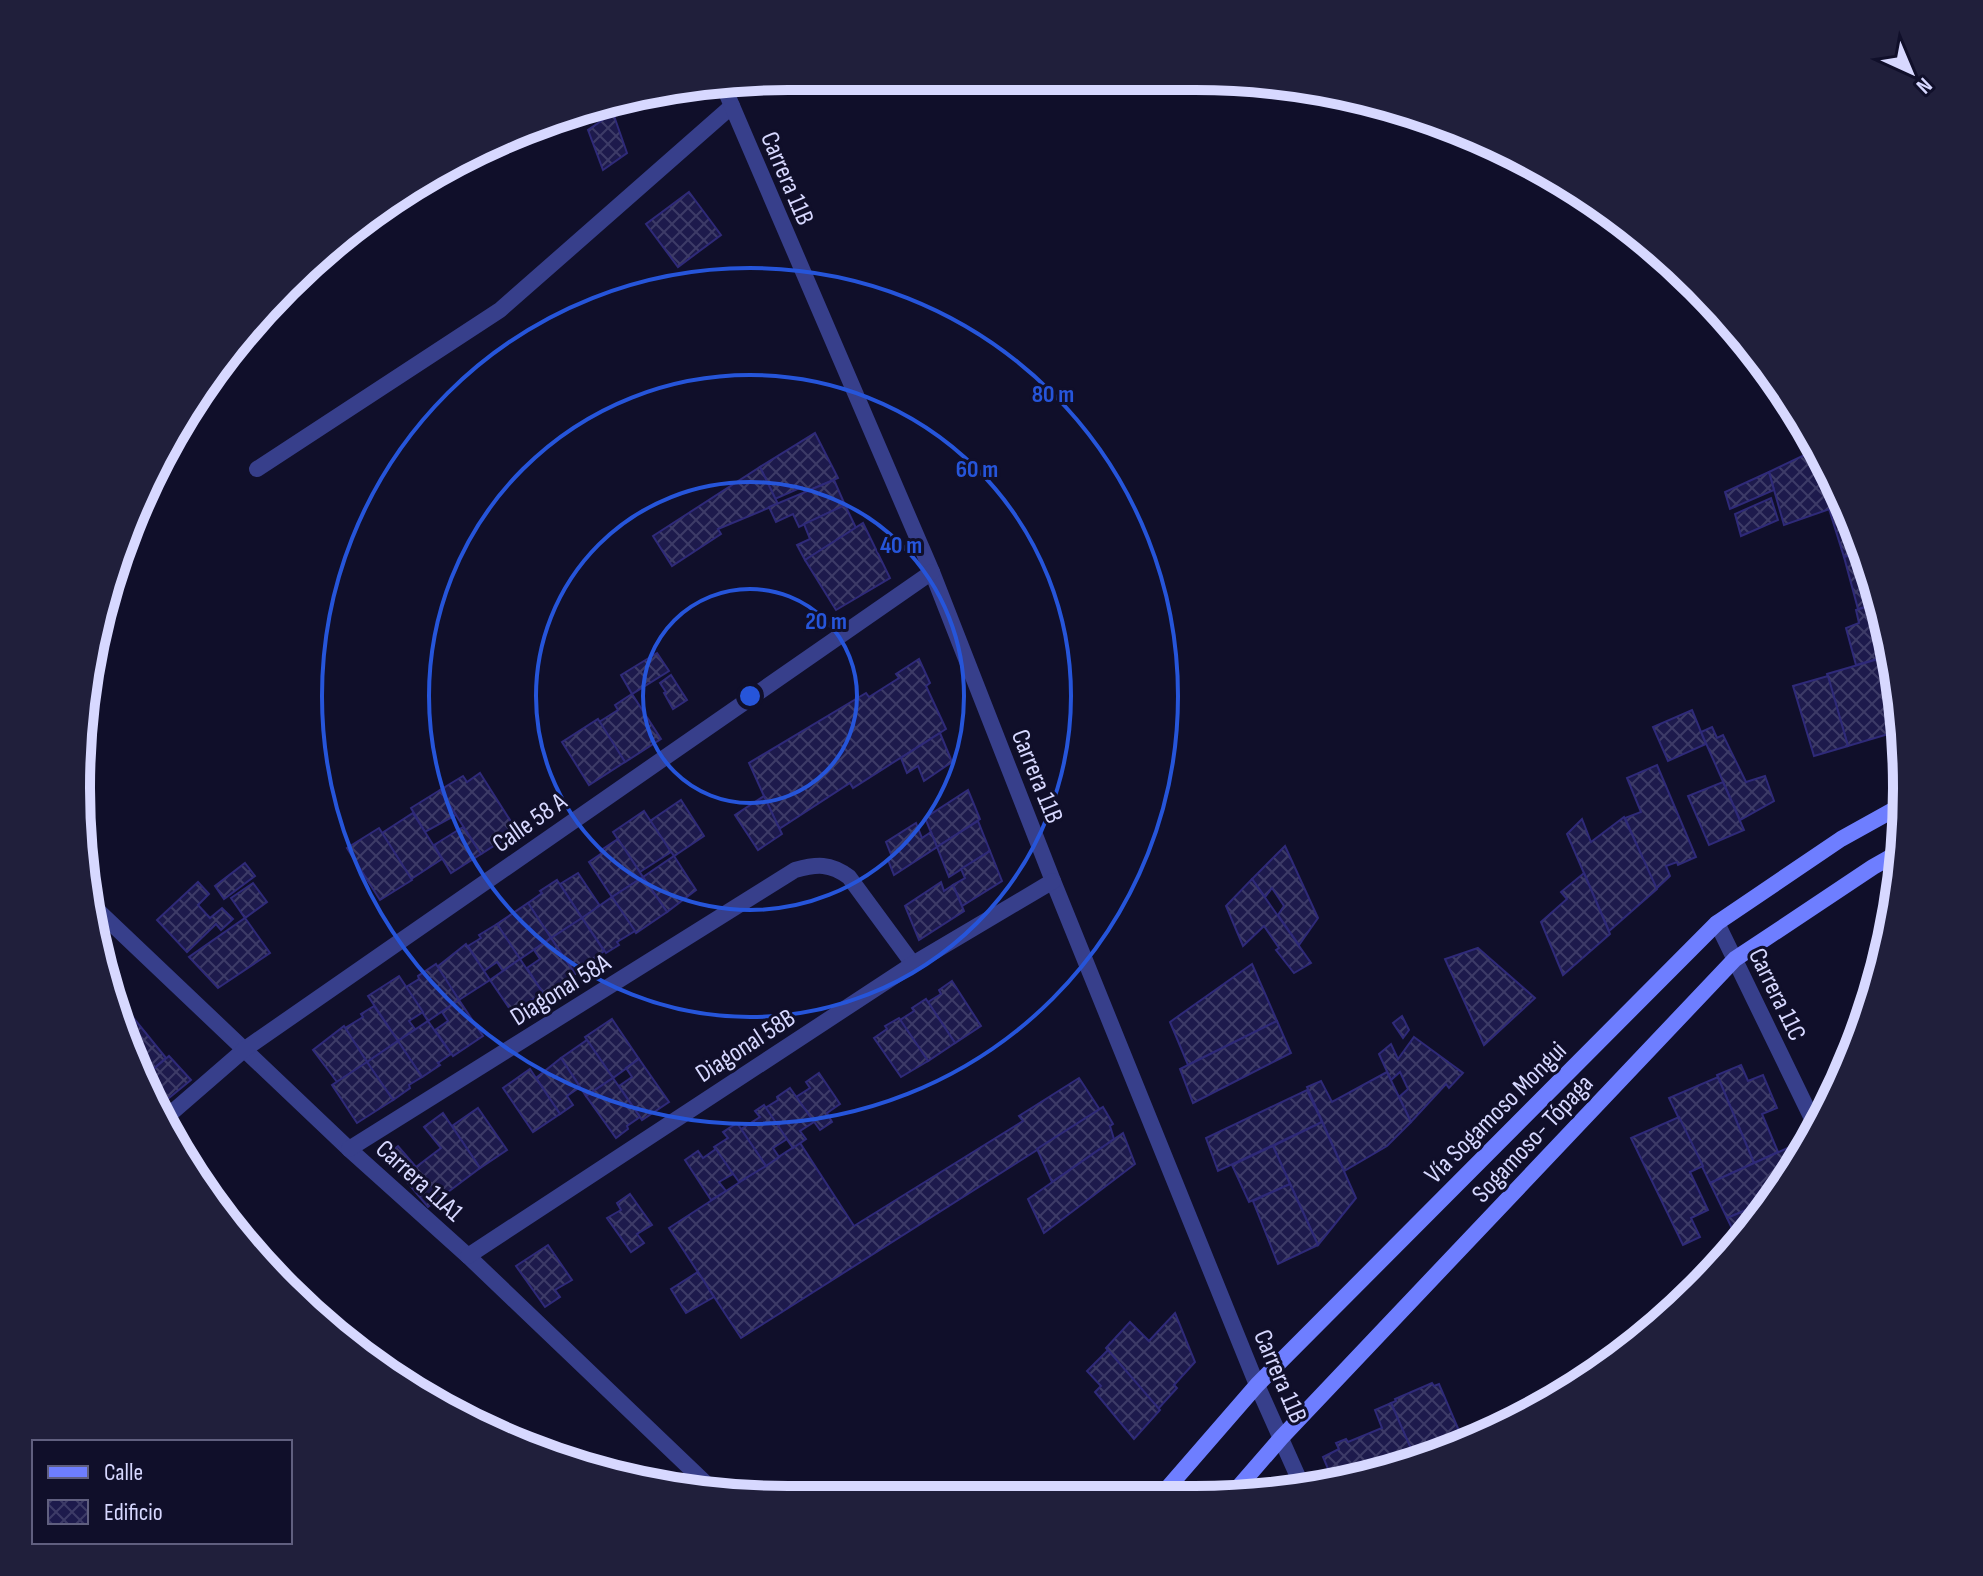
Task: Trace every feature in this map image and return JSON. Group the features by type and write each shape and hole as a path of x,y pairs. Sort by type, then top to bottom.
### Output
{"main road":[{"name":"Vía Sogamoso Mongui","path":"1169,1486 1257,1385 1717,923 1841,839 1893,810"},
{"name":"Sogamoso- Tópaga","path":"1240,1485 1281,1438 1735,959 1889,858"}],"street":[{"name":"Carrera 11B","path":"726,93 932,572 1053,881 1257,1385 1299,1478"},
{"path":"257,469 500,310 732,106"},
{"name":"Calle 58 A","path":"171,1113 245,1049 932,572"},
{"name":"Diagonal 58A","path":"349,1149 795,870 814,865 836,868 849,877 913,964"},
{"name":"Diagonal 58B","path":"468,1256 913,964 1053,881"},
{"name":"Carrera 11A1","path":"101,914 703,1481"},
{"name":"Carrera 11C","path":"1717,923 1811,1116"}],"building":[{"path":"613,113 627,153 603,170 588,130"},
{"path":"689,192 721,235 678,267 646,224"},
{"path":"815,433 838,478 805,492 802,487 775,499 760,467"},
{"path":"1807,454 1834,508 1784,525 1769,472"},
{"path":"760,467 778,504 718,529 721,534 672,566 653,536"},
{"path":"1769,472 1774,490 1730,509 1725,492"},
{"path":"834,480 845,505 799,527 793,514 776,522 769,507"},
{"path":"1771,498 1778,520 1741,536 1735,514"},
{"path":"845,505 856,528 805,560 797,545 810,539 804,524"},
{"path":"1834,507 1853,555 1844,557 1829,509"},
{"path":"863,523 890,578 836,610 805,560"},
{"path":"1853,555 1869,606 1858,609 1844,557"},
{"path":"1869,606 1881,658 1856,665 1846,628 1859,623 1856,610"},
{"path":"657,653 669,671 632,694 621,675"},
{"path":"1881,658 1891,733 1848,746 1827,674"},
{"path":"919,659 930,683 926,686 946,729 853,788 850,783 779,829 749,763 866,693 869,697 899,678 896,674"},
{"path":"671,675 687,700 673,709 660,683"},
{"path":"1828,676 1848,746 1814,756 1793,686"},
{"path":"632,694 661,739 625,762 599,722 618,710 615,705"},
{"path":"1692,710 1706,744 1668,761 1653,727"},
{"path":"598,719 625,762 589,785 562,742"},
{"path":"1712,727 1717,738 1723,735 1746,782 1765,776 1774,801 1740,820 1701,732"},
{"path":"940,733 952,762 924,781 918,766 907,773 901,758"},
{"path":"1657,765 1696,857 1678,865 1677,862 1666,866 1670,876 1656,889 1625,818 1641,812 1627,778"},
{"path":"480,773 517,831 481,854 440,790 463,776 467,782"},
{"path":"1723,782 1744,830 1709,845 1688,796"},
{"path":"440,790 456,815 425,832 411,808"},
{"path":"968,790 980,819 937,847 925,818"},
{"path":"764,796 782,834 758,850 735,815"},
{"path":"681,800 704,836 674,856 650,821"},
{"path":"644,811 671,852 640,872 613,832"},
{"path":"413,813 442,859 411,879 382,833"},
{"path":"1624,817 1657,889 1609,931 1567,834 1582,819 1591,842"},
{"path":"978,821 990,851 949,877 937,847"},
{"path":"916,823 922,838 931,832 937,847 894,875 886,842"},
{"path":"463,827 481,854 451,873 434,845"},
{"path":"379,828 412,880 380,900 347,848"},
{"path":"618,839 643,877 612,897 589,862"},
{"path":"1285,846 1318,918 1299,945 1278,915 1284,906 1272,888 1265,897 1252,879"},
{"path":"990,851 1002,881 962,906 953,885 965,878 961,869"},
{"path":"674,856 696,890 667,912 643,877"},
{"path":"245,863 255,876 224,899 215,886"},
{"path":"578,873 600,906 582,918 560,884"},
{"path":"1584,873 1610,934 1563,975 1541,922 1567,899 1561,892"},
{"path":"643,877 667,912 636,933 612,897"},
{"path":"1252,879 1311,963 1294,973 1276,950 1279,948 1264,926 1243,946 1226,906"},
{"path":"557,880 582,918 551,938 528,903"},
{"path":"198,882 209,894 198,905 210,918 222,908 233,919 221,930 216,924 187,952 157,920"},
{"path":"941,882 944,891 953,885 964,911 919,940 905,906"},
{"path":"253,883 267,902 245,918 231,898"},
{"path":"612,897 635,931 606,953 582,918"},
{"path":"528,903 551,938 520,959 497,924"},
{"path":"245,918 270,953 218,988 189,957"},
{"path":"582,918 604,951 575,974 551,938"},
{"path":"497,924 520,959 503,971 497,962 484,971 468,946"},
{"path":"551,938 575,974 544,995 527,968 540,959 534,950"},
{"path":"466,944 490,980 459,1000 437,967"},
{"path":"1478,948 1535,998 1484,1045 1445,959"},
{"path":"520,959 543,993 514,1015 490,980"},
{"path":"436,964 459,1000 428,1021 406,987"},
{"path":"1252,964 1277,1021 1188,1065 1170,1022"},
{"path":"399,976 423,1012 409,1021 415,1029 398,1041 368,996"},
{"path":"952,981 981,1026 955,1043 928,1002 941,994 939,990"},
{"path":"926,999 955,1043 928,1061 900,1020"},
{"path":"459,1000 483,1036 453,1056 435,1030 448,1021 442,1012"},
{"path":"374,1006 398,1041 367,1062 345,1028"},
{"path":"126,1009 166,1058 150,1071"},
{"path":"1402,1016 1409,1030 1403,1038 1393,1023"},
{"path":"899,1018 928,1061 901,1077 874,1038 887,1029 885,1026"},
{"path":"612,1019 639,1059 613,1078 585,1037"},
{"path":"428,1021 451,1054 422,1077 398,1041"},
{"path":"1277,1021 1291,1053 1193,1103 1180,1069"},
{"path":"344,1026 367,1062 337,1082 313,1050"},
{"path":"1414,1037 1463,1073 1449,1088 1446,1084 1411,1122 1399,1097 1408,1089 1400,1072 1391,1080 1379,1054 1391,1044 1398,1059"},
{"path":"587,1040 613,1078 586,1096 561,1058"},
{"path":"398,1041 422,1077 393,1100 367,1062"},
{"path":"169,1056 191,1080 165,1102 150,1072"},
{"path":"561,1058 580,1087 567,1096 573,1105 560,1114 536,1078"},
{"path":"639,1059 669,1102 642,1120 619,1086 632,1077 626,1068"},
{"path":"367,1062 393,1100 357,1123 332,1085"},
{"path":"1741,1065 1748,1081 1763,1075 1777,1108 1762,1114 1778,1152 1754,1163 1717,1075"},
{"path":"530,1069 560,1114 533,1132 503,1088"},
{"path":"1387,1072 1411,1122 1387,1146 1344,1171 1307,1087 1321,1081 1332,1102"},
{"path":"819,1073 840,1104 827,1113 832,1122 820,1130 796,1097 810,1088 806,1082"},
{"path":"1718,1077 1754,1163 1710,1183 1669,1098"},
{"path":"613,1078 640,1117 616,1138 586,1096"},
{"path":"1079,1078 1100,1110 741,1338 669,1228 800,1143 854,1226 1023,1121 1019,1116"},
{"path":"790,1088 814,1122 800,1131 806,1139 793,1148 765,1108"},
{"path":"1307,1090 1322,1122 1218,1171 1206,1138"},
{"path":"764,1105 787,1139 773,1148 779,1157 766,1166 741,1129 760,1117 755,1111"},
{"path":"1103,1107 1113,1124 1110,1126 1114,1139 1052,1182 1037,1149"},
{"path":"478,1108 507,1150 480,1168 452,1126"},
{"path":"443,1113 480,1168 428,1207 385,1156 398,1146 416,1167 441,1148 424,1127"},
{"path":"1679,1117 1703,1166 1690,1172 1708,1210 1691,1218 1700,1237 1683,1245 1631,1138"},
{"path":"1322,1122 1356,1198 1318,1245 1273,1146"},
{"path":"737,1123 766,1166 739,1182 714,1147 728,1138 723,1132"},
{"path":"1123,1133 1135,1164 1044,1233 1028,1199"},
{"path":"1794,1145 1753,1207 1727,1218 1710,1183"},
{"path":"1273,1146 1290,1184 1249,1202 1232,1165"},
{"path":"716,1149 733,1174 719,1182 726,1191 711,1200 685,1160 698,1151 703,1158"},
{"path":"1290,1184 1318,1245 1278,1264 1253,1201"},
{"path":"630,1194 652,1225 637,1234 644,1243 631,1252 607,1218 621,1210 617,1203"},
{"path":"1753,1207 1734,1232 1727,1218"},
{"path":"548,1245 572,1280 555,1290 560,1297 545,1307 516,1266"},
{"path":"698,1272 714,1297 686,1313 671,1289"},
{"path":"1175,1313 1195,1362 1158,1409 1106,1348 1130,1322 1149,1341"},
{"path":"1108,1350 1160,1410 1134,1439 1095,1392 1101,1386 1087,1371"},
{"path":"1432,1383 1434,1386 1439,1384 1460,1434 1412,1451 1391,1403"},
{"path":"1391,1403 1412,1451 1330,1473 1323,1457 1339,1449 1336,1443 1346,1439 1348,1442 1382,1428 1375,1410"}]}
